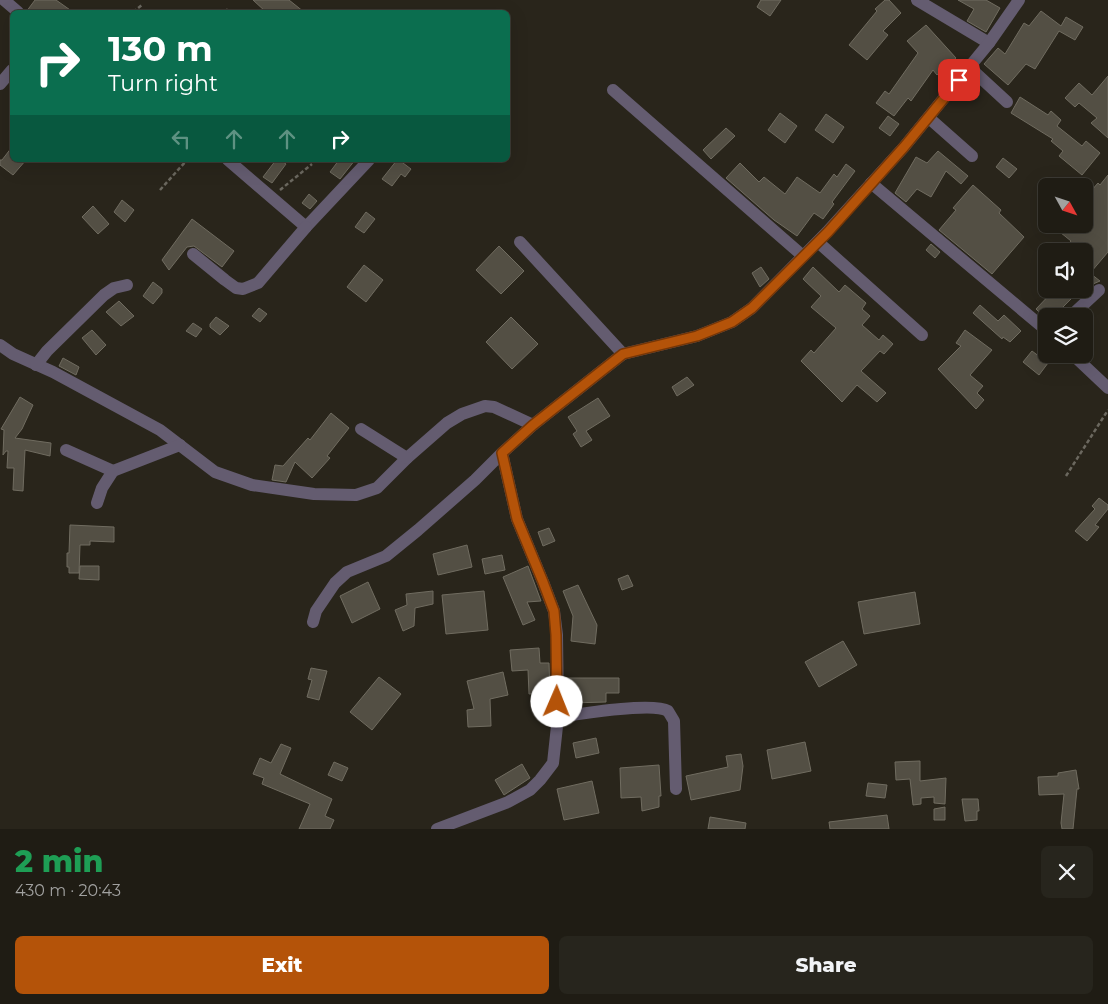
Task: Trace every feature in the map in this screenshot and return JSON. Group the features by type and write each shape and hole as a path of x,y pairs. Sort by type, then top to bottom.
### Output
{"street":[{"path":"4,0 16,10"},
{"path":"917,0 989,43"},
{"path":"313,622 316,611 335,583 358,566 386,556 475,480 533,425 623,354 697,336 732,322 752,308 818,242 929,118 989,43 1019,0"},
{"path":"969,67 1007,102"},
{"path":"0,84 10,72"},
{"path":"613,90 803,256"},
{"path":"929,118 972,156"},
{"path":"230,162 306,227"},
{"path":"193,254 236,288 243,290 258,283 306,227 367,162"},
{"path":"871,183 1038,323"},
{"path":"520,242 623,354"},
{"path":"818,242 922,335"},
{"path":"36,365 104,295 114,288 127,285"},
{"path":"1079,308 1098,290"},
{"path":"2,350 53,372 160,430 215,472 252,485 314,494 356,495 377,488 446,423 462,414 485,406 494,407 533,425"},
{"path":"1082,363 1108,388"},
{"path":"361,429 407,458"},
{"path":"97,503 102,488 113,471 180,445"},
{"path":"66,450 113,471"},
{"path":"437,829 508,802 530,790 553,763 558,717 554,611 517,519 502,453"},
{"path":"558,717 614,710 664,709 672,715 674,721 676,789"}],"path":[{"path":"136,10 142,5"},
{"path":"160,190 185,162"},
{"path":"271,198 312,164"},
{"path":"1066,476 1108,410"}],"building":[{"path":"35,0 56,0 70,10 28,10"},
{"path":"253,0 289,0 302,10 264,10"},
{"path":"761,0 781,0 770,16 757,7"},
{"path":"885,0 889,0 901,13 883,31 888,35 867,60 849,45 877,11 875,9"},
{"path":"958,0 986,0 1000,8 986,32 967,21 974,9"},
{"path":"1041,11 1061,26 1066,17 1083,27 1075,40 1059,31 1035,69 1026,64 1008,85 984,64 998,48 1005,54 1024,23 1029,26"},
{"path":"926,25 956,58 937,75 933,70 911,101 908,98 894,116 876,103 885,91 889,94 918,53 907,41"},
{"path":"1108,76 1108,138 1091,123 1097,118 1079,103 1075,107 1065,98 1079,83 1092,95"},
{"path":"1020,97 1048,115 1051,111 1061,120 1057,126 1082,146 1086,141 1100,153 1082,175 1059,156 1063,151 1051,141 1053,139 1011,113"},
{"path":"780,113 797,126 785,143 768,130"},
{"path":"826,114 844,127 833,143 815,130"},
{"path":"888,116 899,124 890,136 879,128"},
{"path":"726,128 735,136 711,159 703,150"},
{"path":"10,150 10,162 24,162 13,175 0,165 0,160"},
{"path":"938,151 968,176 961,184 946,171 931,197 917,189 906,202 895,193 916,157 927,163"},
{"path":"1003,158 1017,169 1009,178 996,167"},
{"path":"274,162 286,164 272,183 263,177"},
{"path":"338,162 353,162 340,179 330,172"},
{"path":"395,162 402,162 411,169 405,177 401,174 392,186 382,179"},
{"path":"740,163 759,182 764,177 785,194 797,177 820,193 834,174 837,177 846,164 855,171 832,202 834,204 823,219 814,213 797,236 774,220 726,178"},
{"path":"1108,175 1108,252 1093,270 1093,243 1069,243 1071,241 1061,233 1093,233 1093,189 1098,183 1100,185"},
{"path":"973,185 1001,210 999,213 1024,237 992,274 939,230 956,210 953,208"},
{"path":"309,194 317,201 310,209 302,203"},
{"path":"122,200 134,210 125,222 114,212"},
{"path":"93,206 109,224 98,234 82,217"},
{"path":"366,212 375,219 364,233 355,227"},
{"path":"192,219 234,251 222,267 194,246 187,247 169,270 162,260"},
{"path":"931,244 940,252 935,258 926,250"},
{"path":"499,246 524,271 501,294 476,270"},
{"path":"364,265 383,280 366,302 347,287"},
{"path":"761,267 769,279 760,287 752,273"},
{"path":"813,267 839,292 845,285 866,303 862,309 870,316 862,325 879,340 883,335 893,344 884,354 880,351 861,371 886,393 877,402 857,385 842,402 801,361 811,350 814,353 836,328 811,307 821,296 803,279"},
{"path":"1093,276 1100,281 1093,284"},
{"path":"153,282 162,289 162,293 153,304 143,296"},
{"path":"1046,298 1072,298 1062,308 1038,308 1038,311 1036,309"},
{"path":"119,301 134,316 121,326 106,312"},
{"path":"980,305 998,321 1004,315 1021,331 1010,342 1003,337 1002,339 973,313"},
{"path":"259,308 267,314 260,322 252,316"},
{"path":"216,317 229,326 220,335 210,327 210,324"},
{"path":"511,317 538,344 512,369 486,342"},
{"path":"193,323 202,329 196,337 186,331"},
{"path":"92,330 106,345 96,355 82,338"},
{"path":"965,330 992,350 970,375 983,386 977,393 984,400 976,409 938,369 961,346 956,343"},
{"path":"1032,351 1038,356 1038,363 1048,363 1039,375 1023,362"},
{"path":"63,358 79,367 76,375 59,366"},
{"path":"687,377 694,385 677,396 672,387"},
{"path":"20,397 33,405 22,429 15,438 51,443 50,456 25,450 23,491 13,490 14,468 7,468 8,451 3,455 4,430 1,429"},
{"path":"598,398 610,416 586,431 592,440 581,447 573,434 577,431 568,417"},
{"path":"331,413 349,428 327,456 330,458 312,478 295,462 286,482 272,480 275,465 283,466 308,438 310,440"},
{"path":"1099,498 1108,505 1108,509 1095,525 1099,527 1087,541 1075,531 1095,509 1092,506"},
{"path":"70,525 114,527 114,542 90,541 90,545 80,545 79,573 69,573 69,567 67,567"},
{"path":"549,528 555,541 543,546 538,532"},
{"path":"467,545 472,567 438,575 433,554"},
{"path":"502,555 505,570 485,574 482,559"},
{"path":"80,566 99,566 99,580 79,579"},
{"path":"528,566 541,601 527,602 535,620 523,625 503,577"},
{"path":"628,575 633,586 622,590 618,579"},
{"path":"368,582 380,609 352,623 340,596"},
{"path":"578,585 597,625 595,644 571,641 573,616 563,591"},
{"path":"433,591 433,604 415,608 414,626 403,631 395,610 407,605 406,594"},
{"path":"484,591 488,630 446,634 442,595"},
{"path":"915,592 920,624 864,634 858,602"},
{"path":"843,641 857,665 819,687 805,662"},
{"path":"539,648 540,663 549,663 550,693 529,694 528,670 512,671 510,650"},
{"path":"311,668 327,671 319,700 307,697 312,680 308,679"},
{"path":"503,672 508,695 490,699 491,726 468,727 467,710 474,709 467,681"},
{"path":"379,677 401,694 372,730 350,712"},
{"path":"566,678 619,678 619,693 606,693 606,702 569,703 569,692 566,692"},
{"path":"596,738 599,753 576,758 573,743"},
{"path":"805,742 811,771 772,779 767,750"},
{"path":"281,744 291,748 280,774 332,799 325,816 334,820 330,829 299,829 310,804 262,784 264,778 253,774 260,758 271,763"},
{"path":"741,754 743,766 740,790 691,800 686,776 728,767 726,756"},
{"path":"920,761 920,781 946,778 945,804 934,803 934,797 921,798 921,804 913,805 910,779 896,780 895,762"},
{"path":"334,762 348,768 342,781 328,775"},
{"path":"522,764 530,778 504,795 495,780"},
{"path":"659,765 661,796 659,796 659,807 642,811 641,797 621,798 620,768"},
{"path":"1076,770 1079,789 1077,789 1073,829 1062,829 1064,794 1039,795 1038,777 1058,776 1058,773"},
{"path":"592,781 599,813 564,820 557,789"},
{"path":"868,783 887,785 885,798 866,796"},
{"path":"962,799 978,799 979,811 977,811 977,820 965,821"},
{"path":"945,807 945,820 934,820 934,809"},
{"path":"887,815 889,829 830,829 829,822"},
{"path":"710,817 746,823 745,829 708,829"}],"route":[{"path":"557,702 554,611 517,519 502,453 533,425 623,354 697,336 732,322 752,308 828,232 929,118 959,80"}]}
